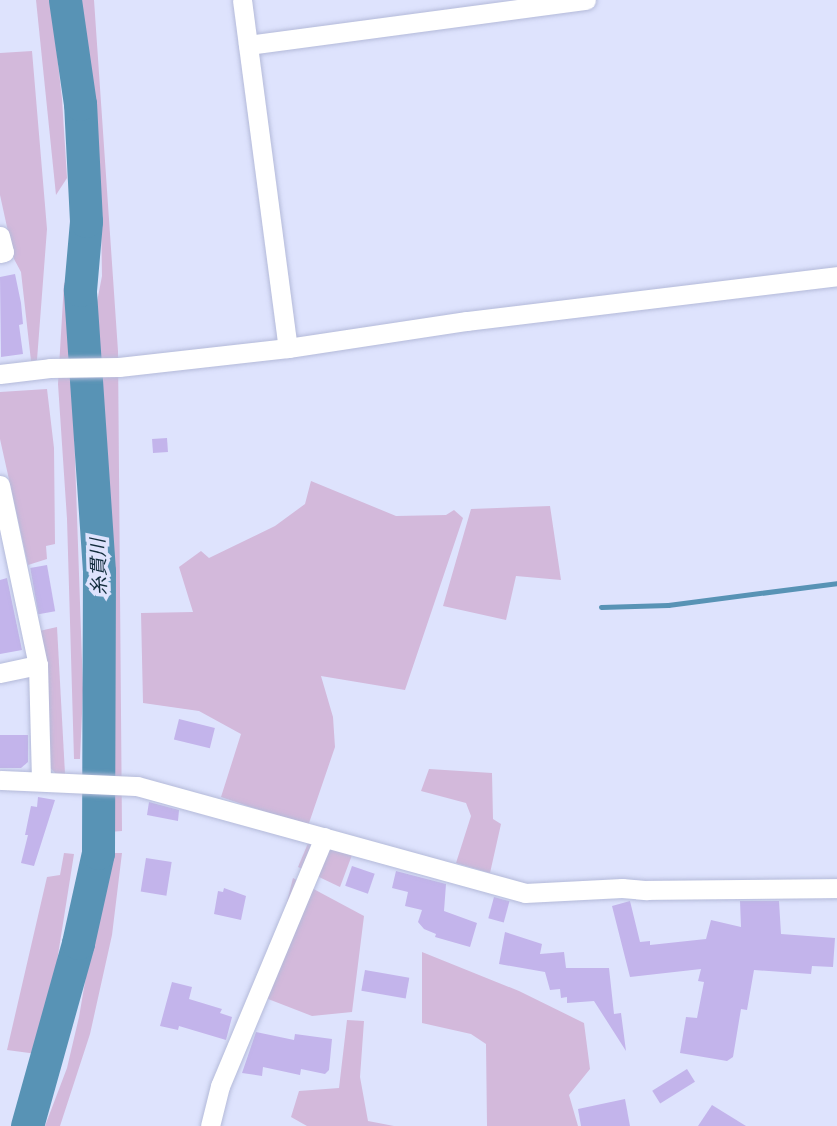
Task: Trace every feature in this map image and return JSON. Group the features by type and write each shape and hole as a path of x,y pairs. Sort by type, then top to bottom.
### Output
{"street":[{"path":"242,0 288,348"},
{"path":"248,46 586,0"},
{"path":"0,236 4,252 0,253"},
{"path":"0,374 50,368 119,367 288,348 467,321 837,276"},
{"path":"0,485 38,665 41,781"},
{"path":"0,673 38,665"},
{"path":"0,780 137,786 526,893 622,888 837,888"},
{"path":"210,1126 220,1086 324,836"}],"shaded area":[{"path":"36,0 51,0 62,99 67,178 56,195"},
{"path":"80,0 94,0 118,351 122,831 109,832 111,613 100,466 96,307 102,276 101,214"},
{"path":"32,51 47,229 37,360 31,361 21,272 14,259 0,195 0,53"},
{"path":"75,276 71,342 83,690 80,759 74,759 67,519 58,384 64,283"},
{"path":"47,389 54,448 55,544 46,546 47,559 28,565 0,439 0,392"},
{"path":"311,481 396,516 446,515 454,510 463,518 405,690 321,676 333,717 335,747 308,826 221,797 241,734 199,711 143,703 141,613 193,612 179,567 201,551 209,558 275,526 305,504"},
{"path":"550,506 561,580 516,576 506,620 443,606 471,509"},
{"path":"57,627 65,774 56,774 47,764 26,634"},
{"path":"429,769 492,773 493,819 501,824 490,873 456,863 471,816 466,803 421,791"},
{"path":"309,841 352,855 340,887 298,867"},
{"path":"64,853 74,854 51,999 37,1054 7,1050 47,877 60,875"},
{"path":"104,853 122,853 112,935 90,1034 60,1126 45,1126 67,1068 79,1017"},
{"path":"293,878 364,916 352,1012 312,1016 263,997"},
{"path":"422,952 519,991 584,1023 590,1069 569,1095 578,1126 487,1126 486,1044 471,1034 422,1023"},
{"path":"347,1020 364,1021 360,1077 368,1121 394,1126 307,1126 291,1117 299,1091 339,1088"}],"building":[{"path":"15,274 21,303 23,324 19,325 23,354 1,357 0,277"},
{"path":"167,438 168,452 153,453 152,439"},
{"path":"47,565 55,611 38,614 30,568"},
{"path":"7,578 22,650 0,654 0,580"},
{"path":"179,719 215,728 210,748 174,739"},
{"path":"0,735 28,735 28,762 21,768 0,768"},
{"path":"38,797 55,800 34,866 21,863 31,806 37,807"},
{"path":"149,802 179,810 178,821 147,815"},
{"path":"146,858 172,862 166,896 141,892"},
{"path":"352,866 375,874 368,894 345,886"},
{"path":"396,871 446,884 444,911 477,923 470,947 435,937 436,934 424,929 418,922 422,910 405,906 408,892 392,888"},
{"path":"224,888 246,896 241,920 214,914 218,891 223,892"},
{"path":"494,897 509,901 504,922 488,918"},
{"path":"630,901 640,942 650,941 650,945 706,939 711,920 741,927 740,901 779,901 781,934 835,938 833,967 812,966 811,974 754,970 747,1010 741,1009 733,1057 727,1061 680,1053 686,1017 697,1018 704,982 698,981 701,969 630,977 612,906"},
{"path":"505,932 542,944 540,954 564,952 566,968 609,968 614,1014 621,1013 626,1051 594,1001 567,1003 567,997 561,998 560,989 550,990 545,972 499,964"},
{"path":"365,970 409,978 406,998 361,991"},
{"path":"172,982 192,987 189,999 222,1009 220,1013 232,1017 226,1040 179,1026 178,1030 160,1026"},
{"path":"256,1032 294,1040 295,1034 332,1039 329,1070 325,1074 301,1069 300,1075 263,1067 262,1076 242,1073"},
{"path":"687,1069 695,1082 660,1103 652,1091"},
{"path":"625,1099 630,1126 581,1126 578,1109"},
{"path":"712,1105 746,1126 698,1126"}],"waterway":[{"name":"糸貫川","path":"27,1126 78,943 98,853 99,571 80,290 86,221 80,104 65,0"},
{"path":"601,607 668,605 837,583"}]}
